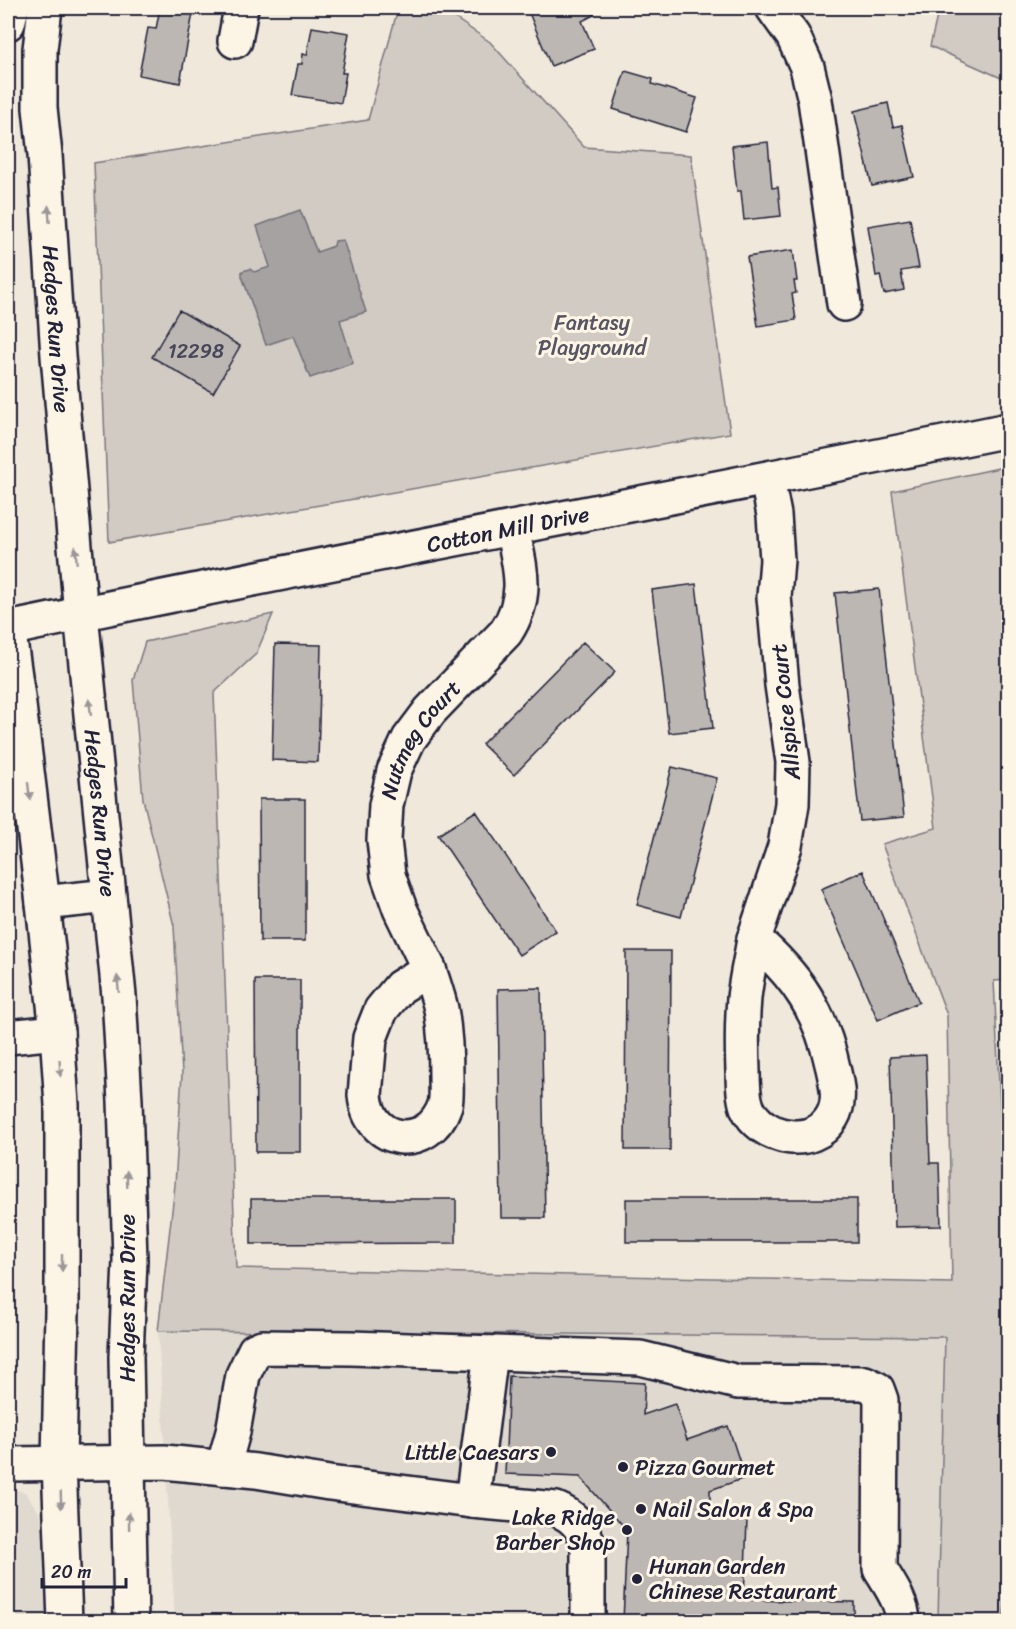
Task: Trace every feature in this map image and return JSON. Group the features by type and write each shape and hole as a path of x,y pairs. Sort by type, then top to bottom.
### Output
{"street":[{"path":"8,23 12,8"},
{"name":"Hedges Run Drive","path":"45,8 40,49 40,108 58,356 119,996 126,1113 130,1260 126,1357 131,1622"},
{"path":"235,41 241,8"},
{"path":"773,8 793,36 807,67 815,100 844,303"},
{"name":"Cotton Mill Drive","path":"8,628 1008,430"},
{"name":"Allspice Court","path":"754,939 794,979 814,1010 828,1045 838,1102 832,1118 820,1130 805,1136 781,1136 765,1129 754,1120 746,1105 744,1088 742,1050 744,997 754,939 785,846 792,804 793,762 782,685 774,597 777,560 774,515 767,479"},
{"name":"Nutmeg Court","path":"429,969 400,909 388,875 384,840 386,805 394,771 410,739 430,711 512,624 520,603 522,580 512,528"},
{"path":"8,628 43,903 57,1032 62,1117 59,1463 65,1622"},
{"path":"43,903 109,896"},
{"path":"8,1037 57,1032"},
{"path":"223,1468 233,1432 243,1376 255,1350 262,1347 640,1358 738,1382 866,1383 877,1389 881,1400 880,1569 903,1613 903,1622"},
{"path":"472,1501 491,1353"},
{"path":"8,1464 164,1462 472,1501 556,1509 568,1514 578,1522 588,1544 588,1622"}],"shaded area":[{"path":"300,210 317,252 334,246 335,241 343,240 366,312 340,320 353,363 310,378 293,336 266,345 242,276 242,271 250,269 254,272 270,267 257,226"},
{"path":"158,1331 946,1337 938,1621 175,1621"},
{"path":"8,1488 25,1492 41,1515 46,1621 8,1621"}],"green space":[{"name":"Fantasy Playground","path":"398,8 440,8 490,42 584,147 691,155 730,433 109,542 94,163 368,120"},
{"path":"939,8 1008,8 1008,81 930,46"},
{"path":"1008,466 1008,980 994,981 1008,1238 1008,1583 1003,1621 938,1621 945,1337 158,1331 175,1185 182,1074 174,926 143,799 133,680 145,642 273,614 256,654 214,693 236,1268 952,1283 947,1015 882,844 936,828 892,491"}],"building":[{"path":"160,8 194,8 180,83 139,75 148,28 156,29"},
{"path":"527,8 591,8 594,15 582,21 594,49 551,66"},
{"path":"312,27 349,33 342,73 346,73 341,103 292,95 298,64 302,64 303,54 307,55"},
{"path":"625,71 653,79 652,84 697,98 686,132 613,109"},
{"path":"888,103 893,127 902,125 914,177 872,186 854,111"},
{"path":"768,142 772,188 778,187 781,216 744,220 741,191 737,191 732,146"},
{"path":"910,219 919,268 901,271 904,290 884,294 880,275 876,276 868,226"},
{"path":"793,250 797,281 794,281 796,293 792,294 796,320 758,326 747,257"},
{"path":"179,310 240,346 213,393 152,357"},
{"path":"696,584 713,728 669,733 652,590"},
{"path":"879,589 904,817 860,821 835,593"},
{"path":"583,642 615,672 514,775 482,744"},
{"path":"275,644 321,645 318,762 272,760"},
{"path":"672,767 717,778 681,917 637,905"},
{"path":"259,799 305,799 305,941 260,941"},
{"path":"476,811 556,931 519,955 438,835"},
{"path":"863,871 919,1002 878,1020 821,889"},
{"path":"626,951 671,951 670,1150 625,1150"},
{"path":"255,980 300,980 300,1152 256,1152"},
{"path":"541,988 545,1218 501,1218 498,989"},
{"path":"926,1055 930,1163 939,1163 941,1226 895,1227 890,1057"},
{"path":"251,1199 456,1199 456,1243 251,1244"},
{"path":"626,1199 857,1199 857,1242 626,1242"},
{"path":"509,1376 645,1383 643,1415 675,1404 687,1440 728,1426 745,1478 710,1490 710,1518 747,1519 744,1600 854,1602 854,1622 623,1622 627,1530 580,1477 505,1474"}],"place":[{"name":"Little Caesars","path":"551,1452"},
{"name":"Pizza Gourmet","path":"623,1467"},
{"name":"Nail Salon & Spa","path":"641,1509"},
{"name":"Lake Ridge Barber Shop","path":"627,1530"},
{"name":"Hunan Garden Chinese Restaurant","path":"637,1579"}]}
